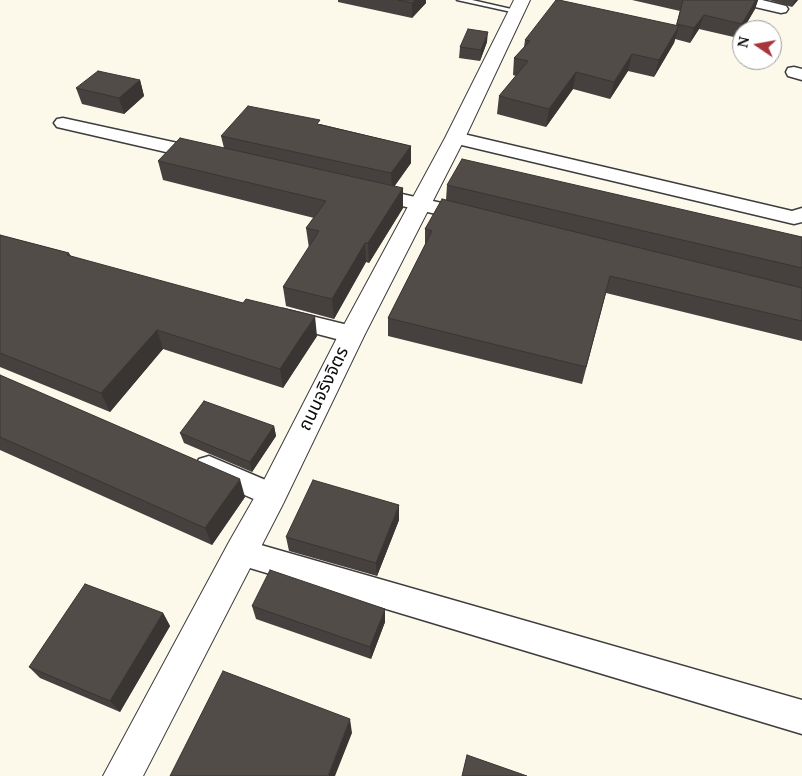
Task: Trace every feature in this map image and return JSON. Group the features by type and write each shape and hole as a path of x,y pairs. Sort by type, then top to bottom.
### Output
{"street":[{"path":"743,0 781,9"},
{"name":"ถนนจริงจิตร","path":"122,776 272,494 352,334 455,138 519,5"},
{"path":"63,123 224,159"},
{"path":"455,138 794,218 802,214"},
{"path":"354,189 488,220"},
{"path":"266,312 352,334"},
{"path":"191,459 272,494"},
{"path":"240,552 802,717"}],"lane":[{"path":"461,0 519,5"}],"building":[{"path":"398,0 415,0 412,3"},
{"path":"556,0 679,26 659,60 632,54 614,82 576,72 549,109 499,96 528,61 514,58 530,41 525,40"},
{"path":"683,0 756,0 744,20 732,20 732,22 704,15 694,28 677,24"},
{"path":"468,29 488,32 481,50 460,47"},
{"path":"98,71 140,80 119,98 76,88"},
{"path":"248,106 320,120 317,124 411,146 391,173 221,136"},
{"path":"180,138 403,188 368,243 365,243 332,299 283,287 319,231 306,228 326,201 158,161"},
{"path":"462,159 802,237 802,268 447,185"},
{"path":"442,199 802,288 802,321 610,276 586,367 388,318 432,231 425,229"},
{"path":"0,235 243,303 246,299 315,316 280,369 157,330 101,393 0,353"},
{"path":"0,375 240,479 205,528 0,437"},
{"path":"204,401 274,426 250,462 180,433"},
{"path":"313,480 399,505 376,563 286,537"},
{"path":"270,570 385,609 370,647 252,606"},
{"path":"85,584 163,613 110,701 29,667"},
{"path":"223,671 350,719 328,776 170,776"},
{"path":"467,755 527,776 462,776"}]}
